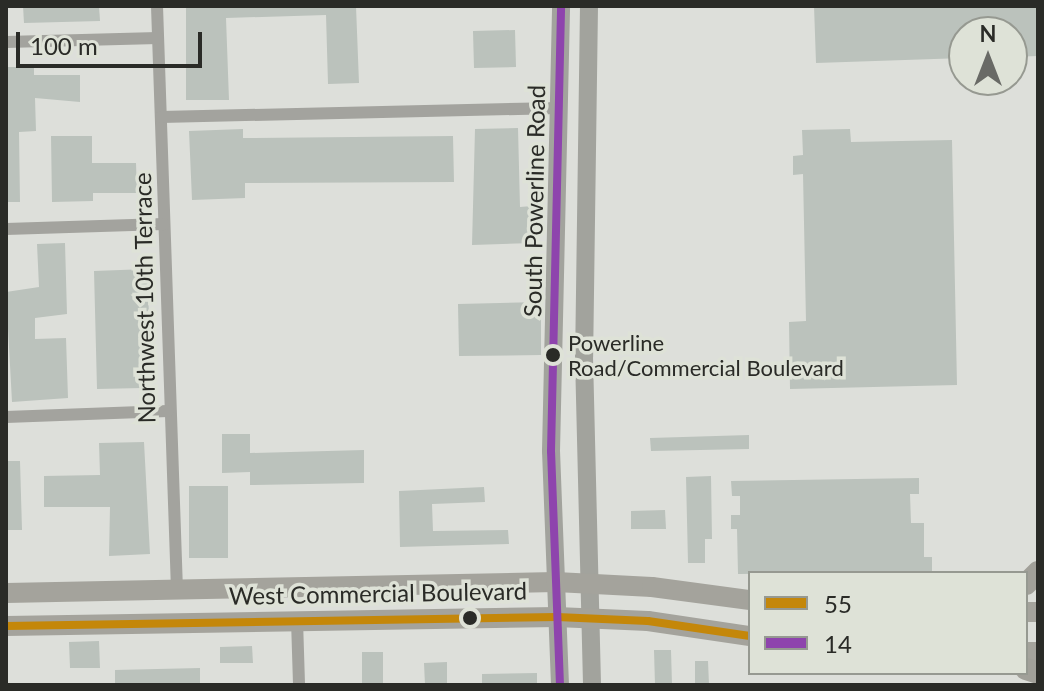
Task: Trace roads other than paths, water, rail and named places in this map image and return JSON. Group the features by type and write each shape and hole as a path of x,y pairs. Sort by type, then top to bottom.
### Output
{"highway":[{"name":"West Commercial Boulevard","path":"6,593 556,582 748,600"},
{"path":"6,601 60,592"},
{"name":"West Commercial Boulevard","path":"6,626 557,617 705,627 748,636"}],"main road":[{"name":"South Powerline Road","path":"560,685 551,451 561,6"},
{"path":"589,6 584,357 592,685"},
{"path":"561,50 576,77 589,85"},
{"path":"560,108 588,133"}],"street":[{"name":"Northwest 10th Terrace","path":"157,6 168,411 177,589"},
{"path":"6,42 158,38"},
{"path":"161,117 560,108"},
{"path":"6,229 164,224"},
{"path":"6,417 168,411"},
{"path":"297,620 299,685"}],"place":[{"name":"Powerline Road/Commercial Boulevard","path":"553,355"}]}
